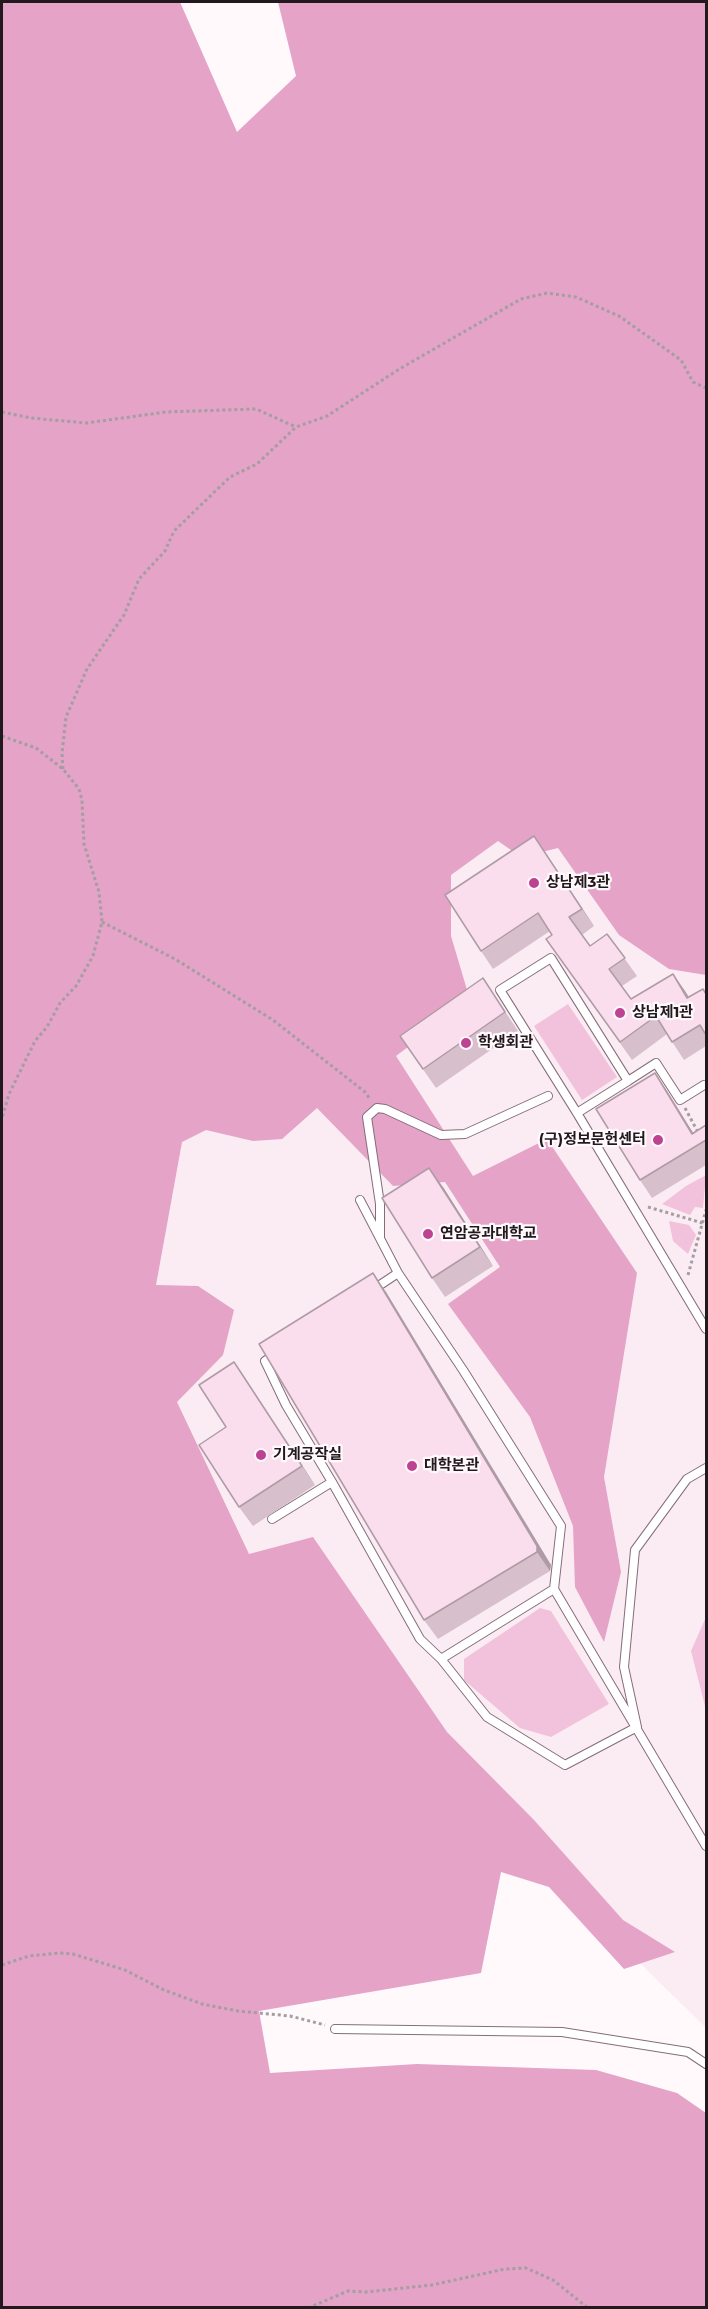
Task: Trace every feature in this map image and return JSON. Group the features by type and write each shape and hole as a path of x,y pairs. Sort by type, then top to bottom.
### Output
{"lane":[{"path":"628,1081 551,958 500,990 577,1113 706,1329"},
{"path":"577,1113 656,1063 680,1100 704,1084"},
{"path":"380,1239 380,1203 367,1117 377,1108 385,1109 441,1135 465,1134 548,1096"},
{"path":"360,1200 398,1273 463,1370 561,1526 555,1589 706,1846"},
{"path":"369,1292 398,1273"},
{"path":"284,1348 265,1360 286,1405 420,1639 441,1659 487,1717 565,1765 637,1727"},
{"path":"637,1727 624,1667 635,1550 687,1479 706,1468"},
{"path":"272,1519 332,1482"},
{"path":"441,1659 555,1589"},
{"path":"335,2030 562,2032 688,2052 706,2064"}],"path":[{"path":"63,769 62,753 66,717 87,669 124,615 139,579 165,551 174,531 230,477 257,464 296,427 327,416 401,368 521,299 530,295 547,293 576,297 619,316 681,360 693,382 706,388"},
{"path":"2,412 31,418 86,423 166,412 256,409 296,427"},
{"path":"2,736 36,747 63,769 79,789 82,800 84,844 99,892 102,922 93,956 76,986 60,1003 35,1041 9,1094 2,1118"},
{"path":"102,922 176,959 273,1020 365,1092 377,1108"},
{"path":"680,1100 701,1139"},
{"path":"631,1202 705,1224"},
{"path":"683,1290 705,1224 706,1210"},
{"path":"2,1965 29,1956 73,1954 125,1970 164,1990 195,2002 238,2011 290,2016 322,2023 335,2030"},
{"path":"308,2307 348,2291 366,2292 432,2285 516,2268 526,2268 553,2280 588,2307"}],"shaded area":[{"path":"2,2 180,2 237,132 296,76 278,2 706,2 706,975 669,969 619,935 558,848 521,857 498,841 451,875 451,936 470,1000 396,1056 473,1176 547,1139 637,1273 604,1477 621,1572 604,1642 575,1587 573,1526 530,1417 448,1304 500,1267 445,1182 393,1186 317,1108 282,1139 253,1141 206,1130 182,1142 156,1285 198,1286 234,1310 223,1355 177,1402 249,1554 313,1537 447,1732 534,1820 623,1920 675,1952 624,1969 549,1887 501,1872 481,1973 259,2011 270,2073 417,2064 596,2070 677,2093 706,2113 706,2307 2,2308"},
{"name":"연암공과대학교","path":"490,781 706,923 706,2028 348,1676 132,1420 167,1047"},
{"path":"568,1004 617,1077 582,1100 534,1026"},
{"path":"706,1175 703,1208 695,1207 690,1215 662,1204 686,1186"},
{"path":"669,1221 689,1225 696,1235 688,1254 673,1241"},
{"path":"540,1608 551,1611 609,1704 551,1737 520,1728 464,1680 464,1659"},
{"path":"706,1617 706,1710 691,1651"}],"building":[{"path":"534,836 582,909 569,917 590,946 607,934 625,958 609,969 631,999 673,974 687,998 703,989 706,994 706,1035 700,1025 672,1042 656,1016 620,1042 546,939 552,935 538,913 481,951 445,895"},
{"path":"483,978 505,1012 423,1069 400,1036"},
{"name":"(구)정보문헌센터","path":"655,1073 692,1134 706,1125 706,1140 640,1180 596,1109"},
{"path":"429,1168 480,1247 432,1278 382,1198"},
{"name":"대학본관","path":"373,1273 537,1546 537,1552 424,1620 259,1344"},
{"name":"기계공작실","path":"234,1362 302,1466 239,1507 199,1445 226,1427 199,1385"}],"place":[{"name":"상남제3관","path":"534,883"},
{"name":"상남제1관","path":"620,1013"},
{"name":"학생회관","path":"466,1043"},
{"name":"(구)정보문헌센터","path":"658,1140"},
{"name":"연암공과대학교","path":"428,1234"},
{"name":"기계공작실","path":"261,1455"},
{"name":"대학본관","path":"412,1466"}]}
